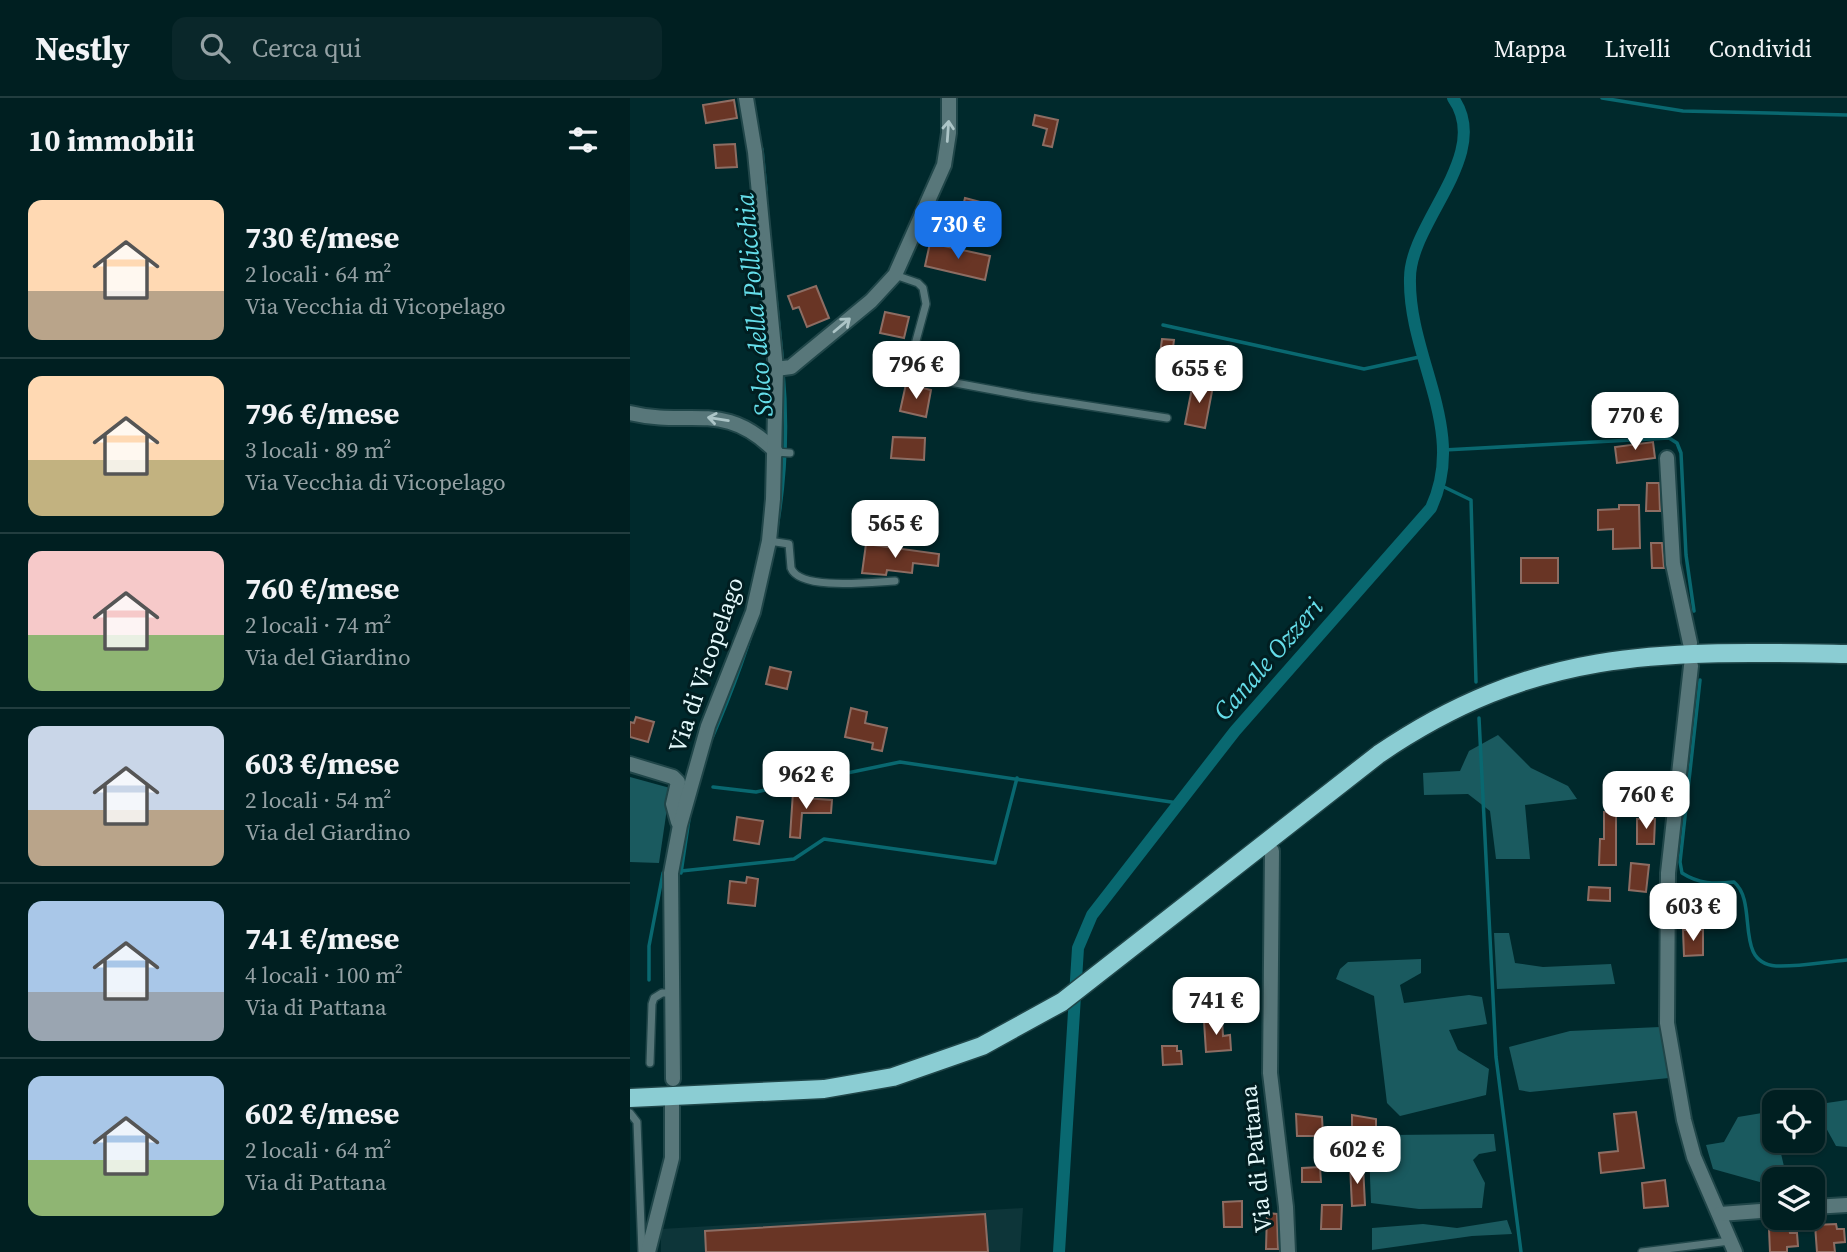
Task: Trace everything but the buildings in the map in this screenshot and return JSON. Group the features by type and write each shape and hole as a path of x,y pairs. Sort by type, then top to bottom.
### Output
{"main road":[{"path":"630,1098 798,1092 871,1082 965,1054 1062,1002 1379,754 1430,721 1485,694 1560,670 1644,655 1847,654"}],"street":[{"name":"Via di Vicopelago","path":"673,1079 671,873 680,825 708,726 752,612 774,542 782,452 781,368 746,98"},
{"path":"781,368 871,301 895,275 943,165 949,133 949,98"},
{"path":"630,413 711,417 736,422 751,429 782,452"},
{"path":"1667,458 1673,564 1690,643"},
{"path":"1690,666 1668,873 1667,1023 1684,1120 1694,1157 1733,1246"},
{"path":"630,764 673,777 678,782 673,804 680,825"},
{"name":"Via di Pattana","path":"1272,851 1270,1073 1286,1207 1288,1252"},
{"path":"648,1252 672,1158 672,1104"},
{"path":"1825,1207 1847,1205"},
{"path":"1720,1214 1762,1211"}],"lane":[{"path":"895,275 918,283 926,296 907,374 1167,418"},
{"path":"774,542 791,550 793,573 803,579 847,584 895,581"},
{"path":"650,1063 652,1004 654,998 662,993 671,993"},
{"path":"630,1113 637,1122 642,1252"},
{"path":"1642,1252 1733,1246"}],"shaded area":[{"path":"1498,735 1531,768 1568,786 1577,799 1525,805 1530,859 1496,859 1490,811 1468,794 1424,795 1423,773 1460,771 1469,751"},
{"path":"630,777 670,788 659,863 630,862"},
{"path":"1494,933 1509,933 1515,963 1543,967 1611,964 1615,984 1497,989"},
{"path":"1421,959 1421,973 1400,985 1404,1003 1469,995 1482,997 1487,1024 1449,1030 1458,1050 1489,1069 1486,1095 1400,1116 1387,1103 1374,996 1336,979 1340,969 1348,962"},
{"path":"1660,1027 1669,1078 1530,1092 1519,1090 1509,1047 1570,1031"},
{"path":"1847,1100 1847,1147 1836,1146 1825,1126 1825,1103"},
{"path":"1762,1113 1762,1153 1781,1153 1784,1167 1762,1167 1762,1183 1713,1169 1706,1145 1724,1142 1738,1117"},
{"path":"1494,1134 1496,1151 1479,1154 1473,1160 1485,1183 1482,1208 1419,1209 1371,1203 1369,1151 1391,1151 1390,1135"},
{"path":"1023,1208 1020,1252 661,1252 661,1229"},
{"path":"1507,1220 1512,1234 1472,1236 1372,1250 1372,1228 1423,1224 1457,1228"}],"waterway":[{"name":"Canale Ozzeri","path":"1059,1252 1078,948 1092,915 1235,731 1431,508 1441,479 1443,450 1440,422 1418,336 1410,278 1413,256 1447,188 1463,142 1463,120 1453,98"},
{"path":"1602,98 1683,111 1847,115"},
{"name":"Solco della Pollicchia","path":"762,149 766,190"},
{"name":"Solco della Pollicchia","path":"770,240 783,365"},
{"path":"1163,325 1364,369 1424,356"},
{"name":"Solco della Pollicchia","path":"712,738 746,650 771,560 784,467 783,372"},
{"path":"1444,450 1669,438 1677,443 1681,453 1686,555 1694,611"},
{"path":"1442,486 1471,500 1476,682"},
{"path":"1700,680 1680,862 1682,873 1707,882 1734,882 1745,904 1750,944 1755,955 1763,962 1785,966 1847,960"},
{"path":"1479,718 1496,1057 1521,1252"},
{"path":"713,787 756,792 900,762 1178,803"},
{"path":"681,871 794,859 824,839 995,863 1017,778"},
{"name":"Solco della Pollicchia","path":"681,873 689,819"},
{"name":"Solco della Pollicchia","path":"649,980 649,946 663,873"}]}
